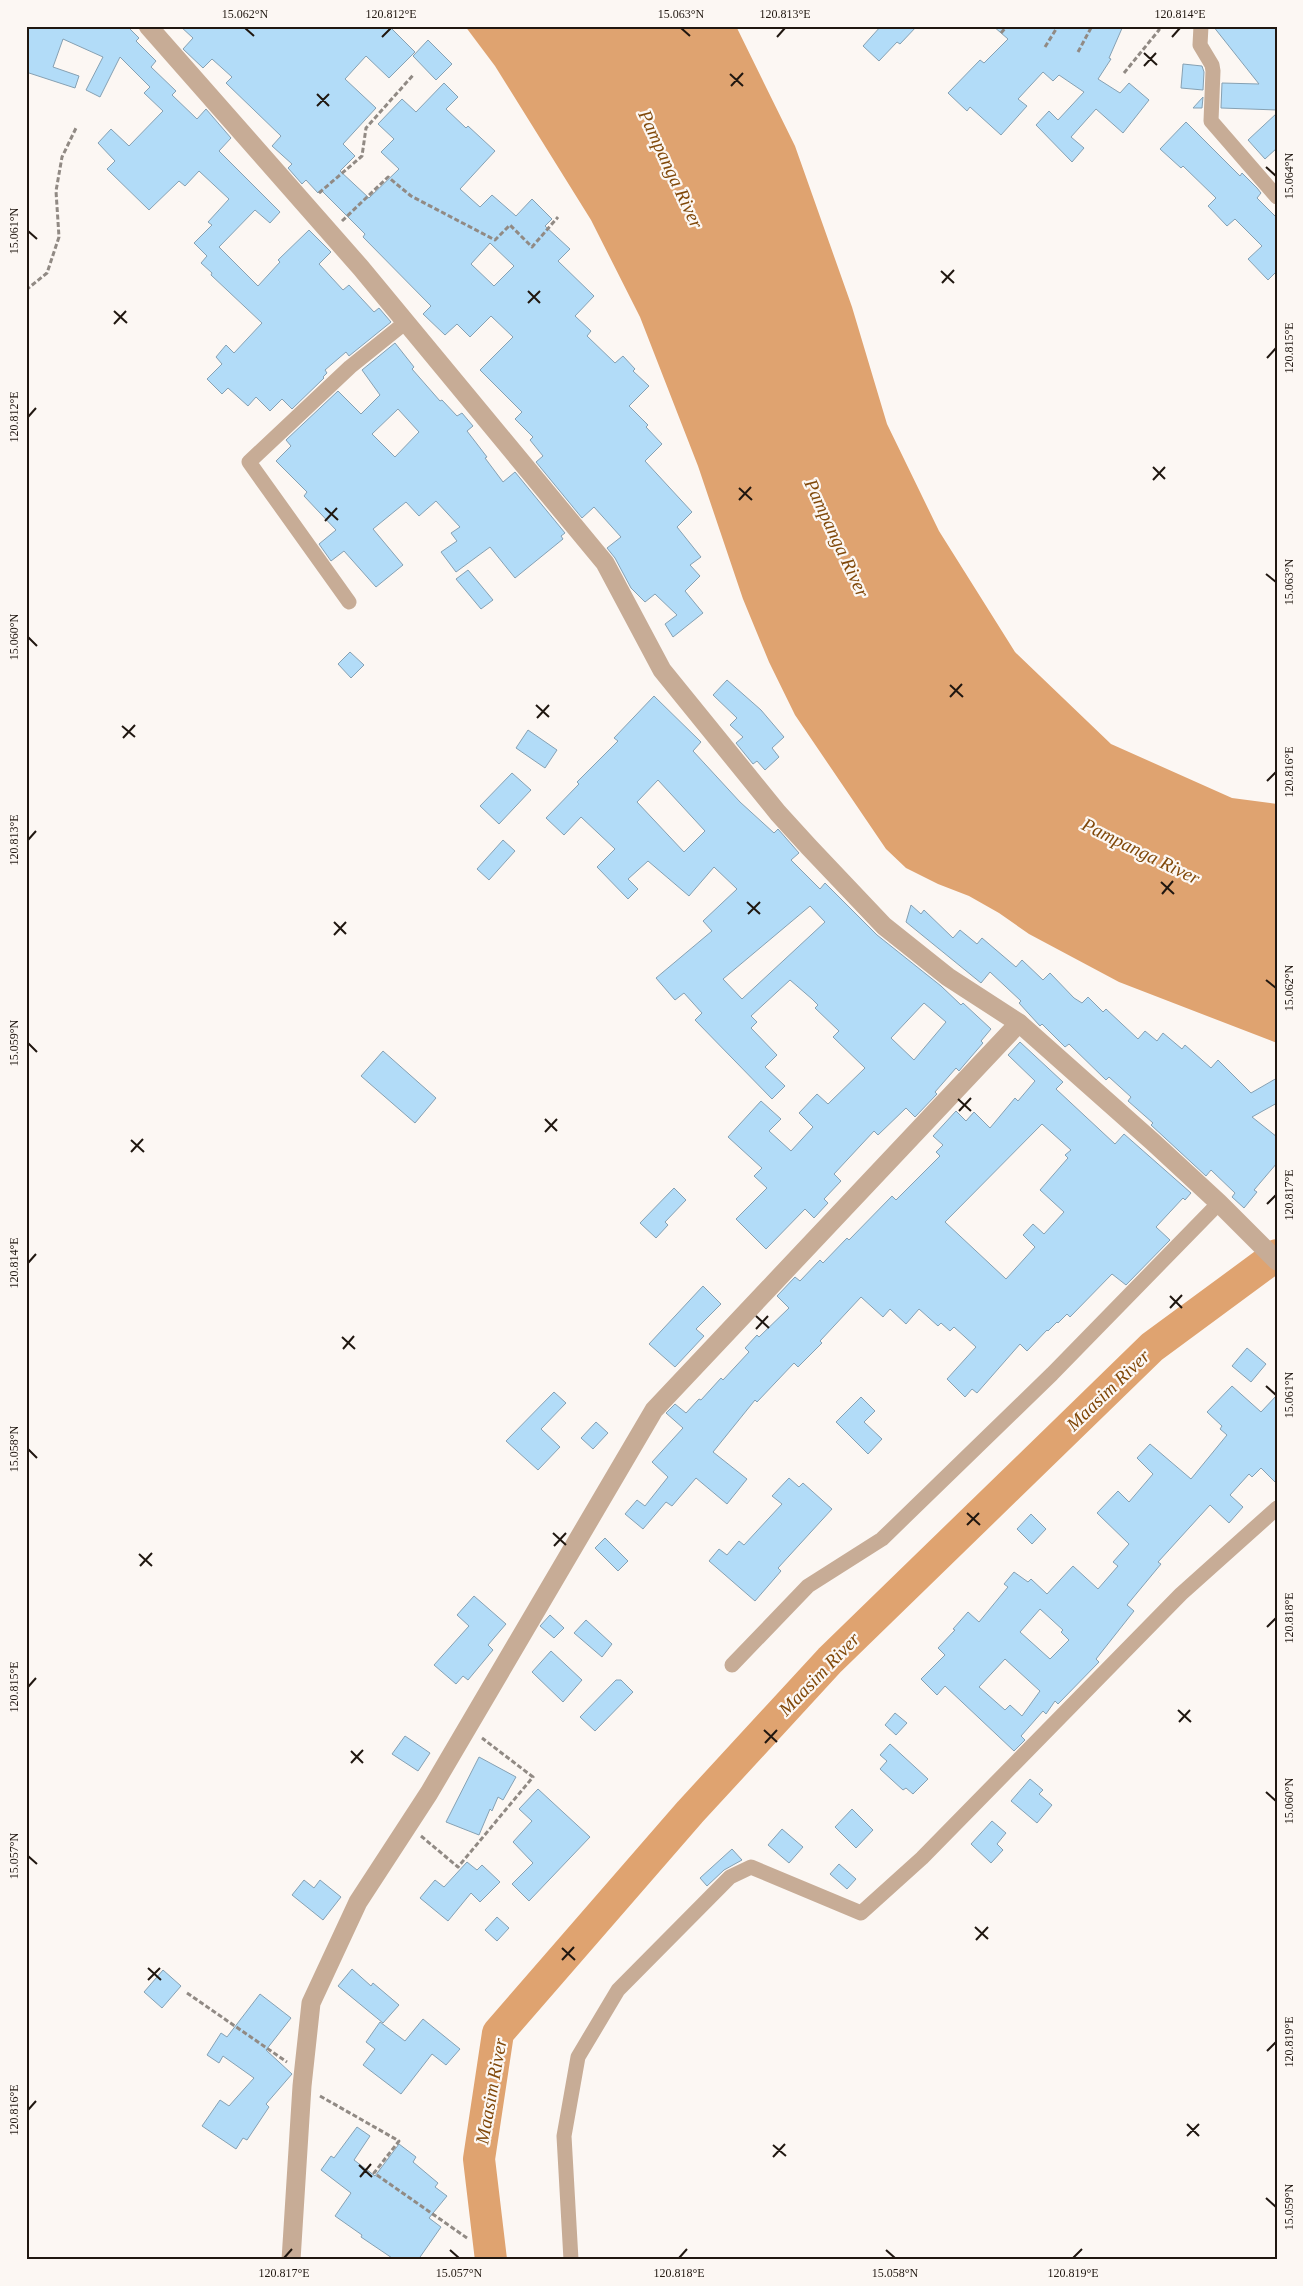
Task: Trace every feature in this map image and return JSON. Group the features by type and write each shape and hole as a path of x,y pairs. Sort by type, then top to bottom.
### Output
{"street":[{"path":"148,26 406,322 605,563 662,670 778,813 884,926 948,976 1019,1023 1225,1209 1277,1261"},
{"path":"1201,26 1200,45 1212,65 1213,71 1211,120 1277,197"},
{"path":"349,602 249,462 350,367 406,322"},
{"path":"291,2260 302,2086 311,2002 358,1902 468,1727 654,1410 1019,1023"},
{"path":"732,1666 808,1586 882,1539 1225,1209"},
{"path":"571,2260 564,2136 578,2057 618,1990 730,1877 752,1867 861,1913 922,1858 1181,1594 1277,1508"}],"path":[{"path":"1001,33 1007,26"},
{"path":"1045,47 1058,26"},
{"path":"1078,52 1092,26"},
{"path":"1124,73 1159,30 1159,26"},
{"path":"305,205 362,156 366,128 414,74"},
{"path":"26,290 47,273 59,237 56,191 62,157 78,126"},
{"path":"329,234 388,177 411,196 495,240 510,225 532,247 558,217"},
{"path":"408,1825 458,1867 533,1777 468,1727"},
{"path":"187,1993 290,2064 302,2086 400,2141 374,2172 467,2238"}],"water":[{"name":"Pampanga River","path":"465,26 736,26 795,146 852,307 887,424 939,531 1015,652 1111,744 1232,798 1277,804 1277,1043 1119,982 1029,934 999,913 969,896 938,884 906,868 886,849 795,715 769,662 743,599 698,466 640,317 591,220 495,66"}],"building":[{"path":"26,26 127,26 139,38 136,41 156,61 151,67 176,91 172,95 197,119 206,109 231,138 219,151 280,212 270,223 255,210 219,247 258,286 280,262 278,260 309,230 331,252 319,264 343,290 349,285 374,312 379,308 391,322 349,356 346,352 325,370 327,373 324,378 292,409 282,399 270,411 256,397 248,406 228,388 222,394 207,379 222,364 216,357 226,345 234,353 262,323 211,275 212,273 201,263 207,256 194,243 212,225 208,222 229,199 199,171 185,186 179,181 149,210 107,169 115,161 98,143 111,129 129,146 163,111 144,93 150,87 120,57 100,97 86,90 103,57 63,39 53,67 79,76 75,88 26,72"},
{"path":"180,26 389,26 415,52 389,78 366,56 345,79 376,108 343,144 355,156 340,171 369,198 399,169 381,152 394,139 378,124 402,99 416,112 444,83 458,97 446,109 495,151 460,189 480,207 492,195 516,216 532,199 552,219 545,226 570,249 558,261 594,296 575,316 591,331 587,336 615,363 623,356 635,369 633,371 649,386 629,406 648,425 646,427 662,444 645,461 692,512 677,527 701,557 690,565 700,576 685,591 703,613 673,637 665,624 677,615 655,594 645,602 631,588 615,558 607,548 621,537 594,507 582,518 536,462 543,456 530,440 533,437 515,419 522,412 480,370 513,337 491,316 470,337 457,324 445,335 423,314 431,306 363,237 365,234 321,190 318,193 306,180 302,184 288,168 292,164 272,146 281,136 226,83 232,77 212,59 203,68 183,49 193,38","holes":["490,243 514,266 494,286 471,264"]},
{"path":"881,26 917,26 900,44 897,42 879,61 863,46"},
{"path":"993,26 1123,26 1109,58 1111,59 1098,79 1120,93 1129,83 1149,100 1123,133 1096,109 1071,137 1084,148 1072,162 1036,125 1049,111 1058,120 1084,92 1059,75 1053,81 1043,72 1018,99 1027,106 1001,135 970,107 967,111 948,93 980,60 984,63 1008,39"},
{"path":"1213,26 1277,26 1277,110 1221,108 1222,83 1259,84"},
{"path":"428,40 452,64 436,80 413,56"},
{"path":"1183,64 1202,66 1204,72 1203,90 1181,88"},
{"path":"1203,97 1202,108 1193,108"},
{"path":"1277,113 1277,148 1265,159 1248,140"},
{"path":"1186,122 1240,176 1242,173 1257,188 1261,193 1257,198 1277,218 1277,271 1268,280 1248,259 1262,246 1235,219 1227,226 1208,206 1216,198 1183,166 1181,168 1160,149"},
{"path":"395,343 414,367 412,369 440,401 442,400 457,416 462,413 473,426 467,431 503,482 515,472 565,533 561,536 563,539 515,578 490,547 456,572 441,552 457,541 451,533 460,527 436,501 419,516 406,502 373,529 403,565 376,587 344,551 331,561 319,544 336,530 304,496 307,492 276,461 291,446 286,440 338,391 361,414 380,395 362,370","holes":["398,409 419,432 395,457 372,434"]},
{"path":"468,570 493,600 481,609 456,579"},
{"path":"350,652 364,665 351,678 338,664"},
{"path":"727,680 761,710 784,737 772,748 779,757 765,770 757,761 753,764 736,743 743,737 730,725 737,718 713,695"},
{"path":"654,696 701,742 693,751 740,802 774,833 778,829 799,853 791,860 820,889 825,883 877,935 941,986 961,1005 963,1003 991,1029 981,1041 983,1043 959,1071 956,1068 935,1092 937,1094 915,1117 906,1108 878,1135 874,1131 834,1174 841,1181 824,1199 828,1203 814,1218 805,1209 766,1249 736,1219 767,1188 754,1176 762,1168 728,1137 761,1101 781,1119 769,1131 791,1151 813,1127 799,1113 817,1094 828,1104 865,1068 833,1037 839,1031 815,1008 818,1005 790,980 751,1016 757,1022 751,1028 777,1055 765,1067 785,1086 772,1099 695,1020 702,1013 684,993 675,1000 656,978 712,931 703,921 737,889 714,867 689,896 648,861 628,879 638,889 628,899 597,867 615,849 581,817 564,835 546,818 579,784 577,782 618,741 614,738","holes":["658,780 705,831 684,852 637,802","810,906 825,922 742,999 723,979","924,1003 946,1022 914,1060 891,1038"]},
{"path":"528,730 557,750 545,768 516,748"},
{"path":"512,773 531,790 499,824 480,806"},
{"path":"503,840 515,851 489,880 477,869"},
{"path":"911,905 921,914 924,910 953,938 960,930 977,944 982,938 1016,967 1022,960 1043,980 1050,973 1074,998 1082,1003 1088,997 1103,1012 1106,1009 1138,1039 1145,1031 1157,1041 1163,1033 1182,1049 1185,1045 1211,1068 1218,1060 1251,1093 1277,1078 1277,1103 1252,1117 1277,1137 1277,1163 1254,1190 1257,1192 1244,1208 1232,1197 1235,1193 1211,1170 1206,1176 1151,1125 1153,1123 1128,1101 1131,1097 1109,1077 1106,1080 1069,1044 1065,1047 1042,1024 1040,1026 1019,1003 1021,1001 990,972 981,983 906,922"},
{"path":"1020,1042 1063,1082 1056,1089 1115,1144 1124,1134 1191,1193 1185,1200 1183,1198 1156,1227 1170,1240 1126,1285 1112,1274 1070,1317 1067,1314 1047,1330 1027,1351 1020,1344 977,1393 972,1389 965,1397 947,1379 976,1347 954,1327 950,1331 941,1323 938,1326 919,1309 906,1324 890,1309 883,1317 861,1297 820,1341 822,1343 798,1367 794,1363 757,1402 755,1400 713,1452 747,1479 727,1504 696,1478 672,1506 666,1502 643,1529 625,1514 637,1500 645,1506 668,1477 652,1462 683,1428 666,1413 675,1404 686,1413 721,1378 723,1380 749,1352 745,1348 757,1335 759,1337 789,1308 777,1296 795,1277 800,1281 820,1260 823,1263 847,1238 849,1240 892,1196 896,1200 940,1156 936,1152 943,1145 933,1136 956,1111 966,1121 974,1112 990,1128 1015,1098 1018,1101 1035,1081 1008,1055","holes":["1042,1124 1071,1150 1065,1155 1068,1158 1040,1190 1064,1212 1044,1234 1033,1224 1023,1235 1035,1247 1006,1279 945,1222"]},
{"path":"383,1051 436,1098 415,1123 361,1076"},
{"path":"674,1188 686,1200 665,1222 668,1225 656,1238 640,1223"},
{"path":"703,1286 721,1304 696,1329 704,1336 675,1367 649,1344"},
{"path":"1247,1348 1266,1364 1251,1382 1232,1366"},
{"path":"1232,1386 1261,1412 1277,1395 1277,1484 1261,1468 1252,1477 1249,1474 1230,1495 1243,1507 1229,1523 1210,1505 1158,1562 1161,1564 1127,1605 1134,1611 1096,1659 1099,1662 1058,1704 1055,1701 1046,1714 1043,1711 1021,1736 1025,1740 1014,1751 945,1686 937,1695 921,1679 945,1655 938,1648 955,1630 953,1629 968,1612 979,1622 1008,1587 1004,1584 1014,1572 1028,1582 1031,1579 1047,1594 1073,1566 1098,1589 1118,1566 1113,1562 1129,1544 1097,1513 1118,1491 1129,1502 1153,1474 1137,1458 1150,1444 1191,1479 1227,1435 1220,1429 1222,1426 1207,1412","holes":["1040,1609 1063,1630 1061,1632 1069,1640 1050,1659 1020,1632","1005,1659 1040,1691 1022,1716 1010,1705 1005,1710 979,1687"]},
{"path":"554,1392 566,1403 541,1429 560,1447 538,1470 506,1441"},
{"path":"861,1397 875,1411 864,1422 882,1439 868,1454 836,1422"},
{"path":"596,1422 608,1433 593,1449 581,1438"},
{"path":"789,1478 799,1487 803,1483 832,1509 778,1568 781,1571 755,1601 709,1561 719,1549 727,1555 739,1541 744,1545 782,1504 772,1496"},
{"path":"1031,1514 1046,1529 1032,1544 1017,1529"},
{"path":"605,1538 628,1561 618,1571 595,1548"},
{"path":"474,1596 506,1624 488,1645 493,1650 468,1680 463,1676 456,1684 434,1665 469,1626 457,1615"},
{"path":"550,1615 564,1628 554,1638 540,1626"},
{"path":"586,1620 612,1644 602,1657 574,1633"},
{"path":"551,1651 582,1680 563,1702 532,1672"},
{"path":"616,1680 621,1680 633,1692 595,1731 580,1717"},
{"path":"895,1713 907,1723 896,1735 885,1725"},
{"path":"405,1736 430,1753 418,1771 392,1754"},
{"path":"890,1744 928,1779 913,1794 906,1788 903,1790 880,1769 887,1761 880,1755"},
{"path":"479,1757 516,1777 503,1800 498,1797 492,1811 490,1809 479,1835 446,1822"},
{"path":"1030,1779 1043,1790 1039,1794 1052,1805 1037,1823 1011,1801"},
{"path":"538,1789 590,1837 529,1901 512,1884 533,1863 513,1842 532,1821 519,1809"},
{"path":"852,1809 873,1830 856,1848 835,1827"},
{"path":"992,1821 1006,1833 997,1844 1003,1850 991,1863 971,1844"},
{"path":"782,1829 803,1847 789,1863 768,1845"},
{"path":"732,1849 742,1860 724,1870 707,1886 700,1878"},
{"path":"467,1862 477,1870 482,1865 500,1882 480,1902 471,1893 448,1921 420,1898 435,1880 444,1887"},
{"path":"839,1864 856,1879 847,1889 830,1874"},
{"path":"304,1880 314,1888 320,1880 341,1897 323,1920 292,1895"},
{"path":"497,1917 509,1928 497,1941 485,1930"},
{"path":"352,1969 371,1986 373,1983 399,2005 383,2023 338,1986"},
{"path":"163,1970 181,1986 162,2008 144,1992"},
{"path":"260,1994 291,2018 266,2050 292,2074 266,2104 269,2107 247,2140 243,2138 236,2149 202,2126 220,2100 229,2106 254,2078 223,2056 219,2063 207,2055 221,2033 227,2037"},
{"path":"423,2019 460,2049 446,2065 432,2054 401,2094 363,2065 375,2049 366,2042 380,2022 405,2041"},
{"path":"357,2127 370,2136 354,2160 375,2176 399,2144 416,2157 413,2162 438,2183 435,2187 447,2196 429,2218 441,2227 418,2260 395,2260 361,2237 362,2235 335,2216 351,2193 321,2170 331,2156 334,2158"}],"waterway":[{"name":"Maasim River","path":"491,2260 479,2159 498,2033 690,1812 830,1660 1152,1347 1277,1255"}]}
